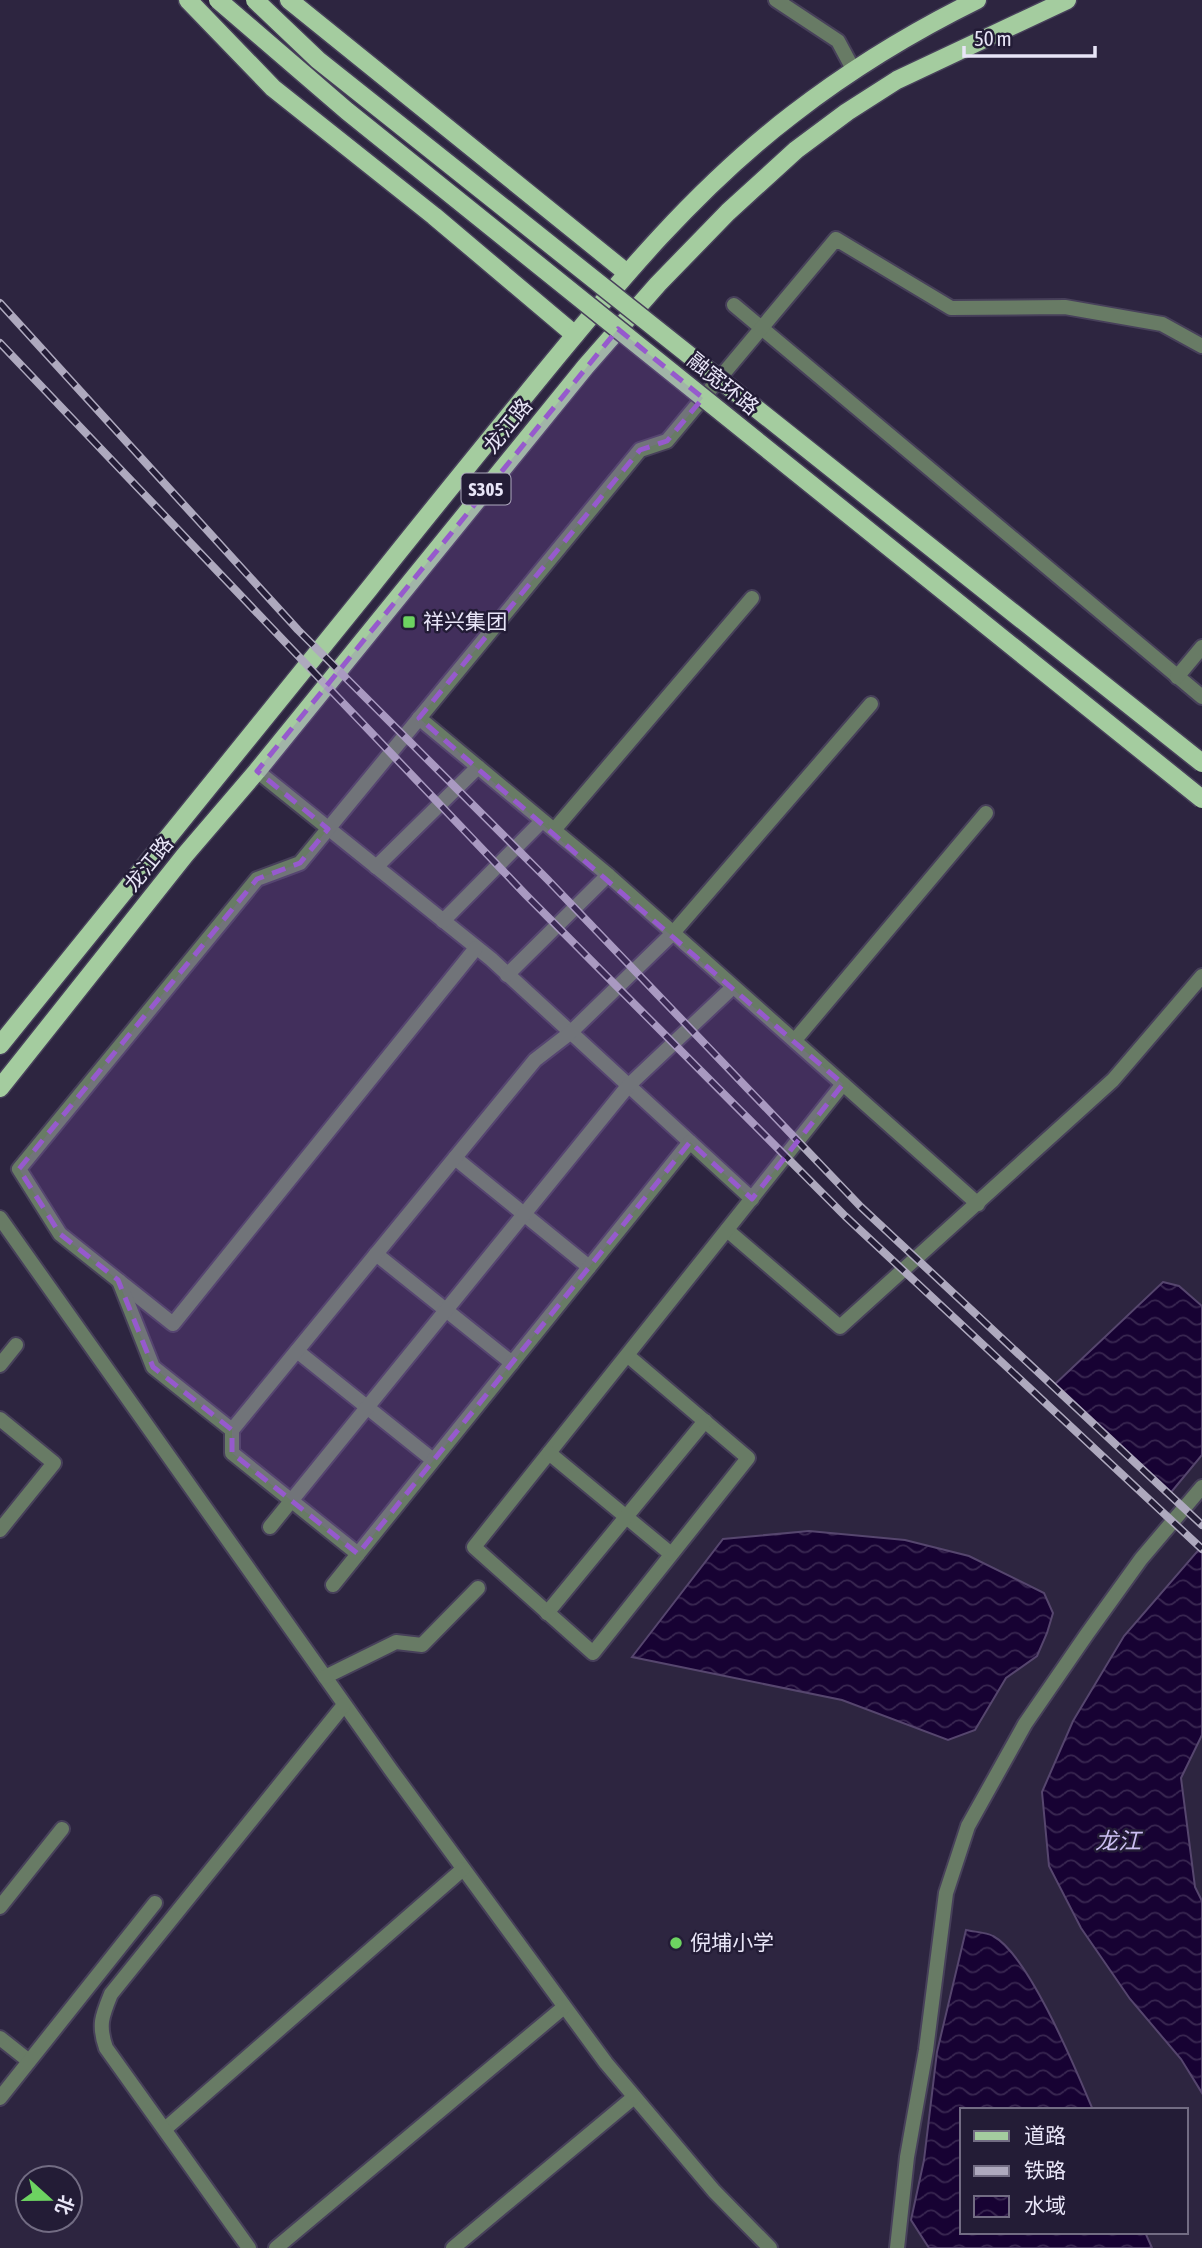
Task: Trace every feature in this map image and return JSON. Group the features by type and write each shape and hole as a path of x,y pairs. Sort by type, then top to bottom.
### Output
{"main road":[{"path":"188,0 273,88 434,216 575,335"},
{"name":"融宽环路","path":"218,0 369,129 1202,799"},
{"name":"融宽环路","path":"255,0 318,60 1202,763"},
{"path":"289,0 626,273"},
{"name":"龙江路","path":"0,1045 167,842 419,525 626,273 665,230 729,168 790,116 853,69 977,0"},
{"name":"龙江路","path":"0,1088 185,855 257,771 625,320 719,221 765,176 827,127 897,80 1067,0"}],"street":[{"path":"776,0 838,41 853,69"},
{"path":"476,948 173,1324 60,1234 19,1169 257,879 300,863 640,450 667,441 836,239 951,308 1065,307 1161,324 1202,346"},
{"path":"734,305 1202,697"},
{"path":"443,921 548,825 752,598"},
{"path":"1177,677 1202,648"},
{"path":"358,1554 232,1453 232,1430 535,1060 570,1033 673,933 871,704"},
{"path":"419,718 608,875 978,1204"},
{"path":"376,867 478,767"},
{"path":"257,771 476,948 752,1199"},
{"path":"795,1040 986,813"},
{"path":"507,975 608,875"},
{"path":"727,1230 840,1327 1113,1080 1202,975"},
{"path":"270,1527 628,1086 733,987"},
{"path":"627,1355 748,1458 593,1653 474,1547 627,1355 752,1199 843,1084"},
{"path":"332,1586 690,1142"},
{"path":"455,1158 589,1267"},
{"path":"0,1219 344,1705 564,2007 634,2098 714,2191 769,2248"},
{"path":"376,1254 512,1363"},
{"path":"118,1280 153,1367 232,1430"},
{"path":"0,1365 16,1345"},
{"path":"297,1352 433,1460"},
{"path":"0,1419 54,1462 0,1530"},
{"path":"547,1613 705,1421"},
{"path":"549,1453 671,1554"},
{"path":"897,2248 946,1893 968,1826 1025,1724 1087,1634 1141,1559 1202,1487"},
{"path":"325,1677 396,1643 422,1645 478,1588"},
{"path":"249,2248 106,2048 101,2032 102,2015 111,1994 344,1705"},
{"path":"0,1907 62,1829"},
{"path":"165,2129 463,1869"},
{"path":"0,2098 155,1903"},
{"path":"276,2248 564,2007"},
{"path":"0,2038 29,2061"},
{"path":"453,2248 634,2098"}],"highlighted area":[{"path":"618,329 703,398 667,441 640,450 419,718 843,1084 752,1199 690,1142 358,1554 232,1453 232,1430 153,1367 118,1280 60,1234 19,1169 257,879 300,863 328,829 257,771"}],"water":[{"path":"1163,1282 1179,1286 1202,1306 1202,1455 1168,1496 1053,1386"},
{"path":"809,1531 905,1540 969,1556 1044,1593 1053,1613 1037,1656 1006,1678 975,1730 948,1740 842,1700 632,1657 723,1539"},
{"name":"龙江","path":"1202,1546 1202,1735 1181,1778 1195,1887 1202,1901 1202,2093 1181,2059 1130,1999 1081,1928 1049,1866 1042,1792 1073,1721 1124,1636"},
{"path":"966,1930 993,1936 1007,1947 1036,1989 1092,2108 960,2108 960,2234 1146,2234 1152,2248 929,2248 911,2220 924,2160 937,2052"}],"railway":[{"path":"0,303 298,630 547,879 861,1207 1202,1525"},
{"path":"0,343 526,895 845,1216 1202,1549"}],"place":[{"name":"祥兴集团","path":"409,622"},
{"name":"倪埔小学","path":"676,1943"}]}
